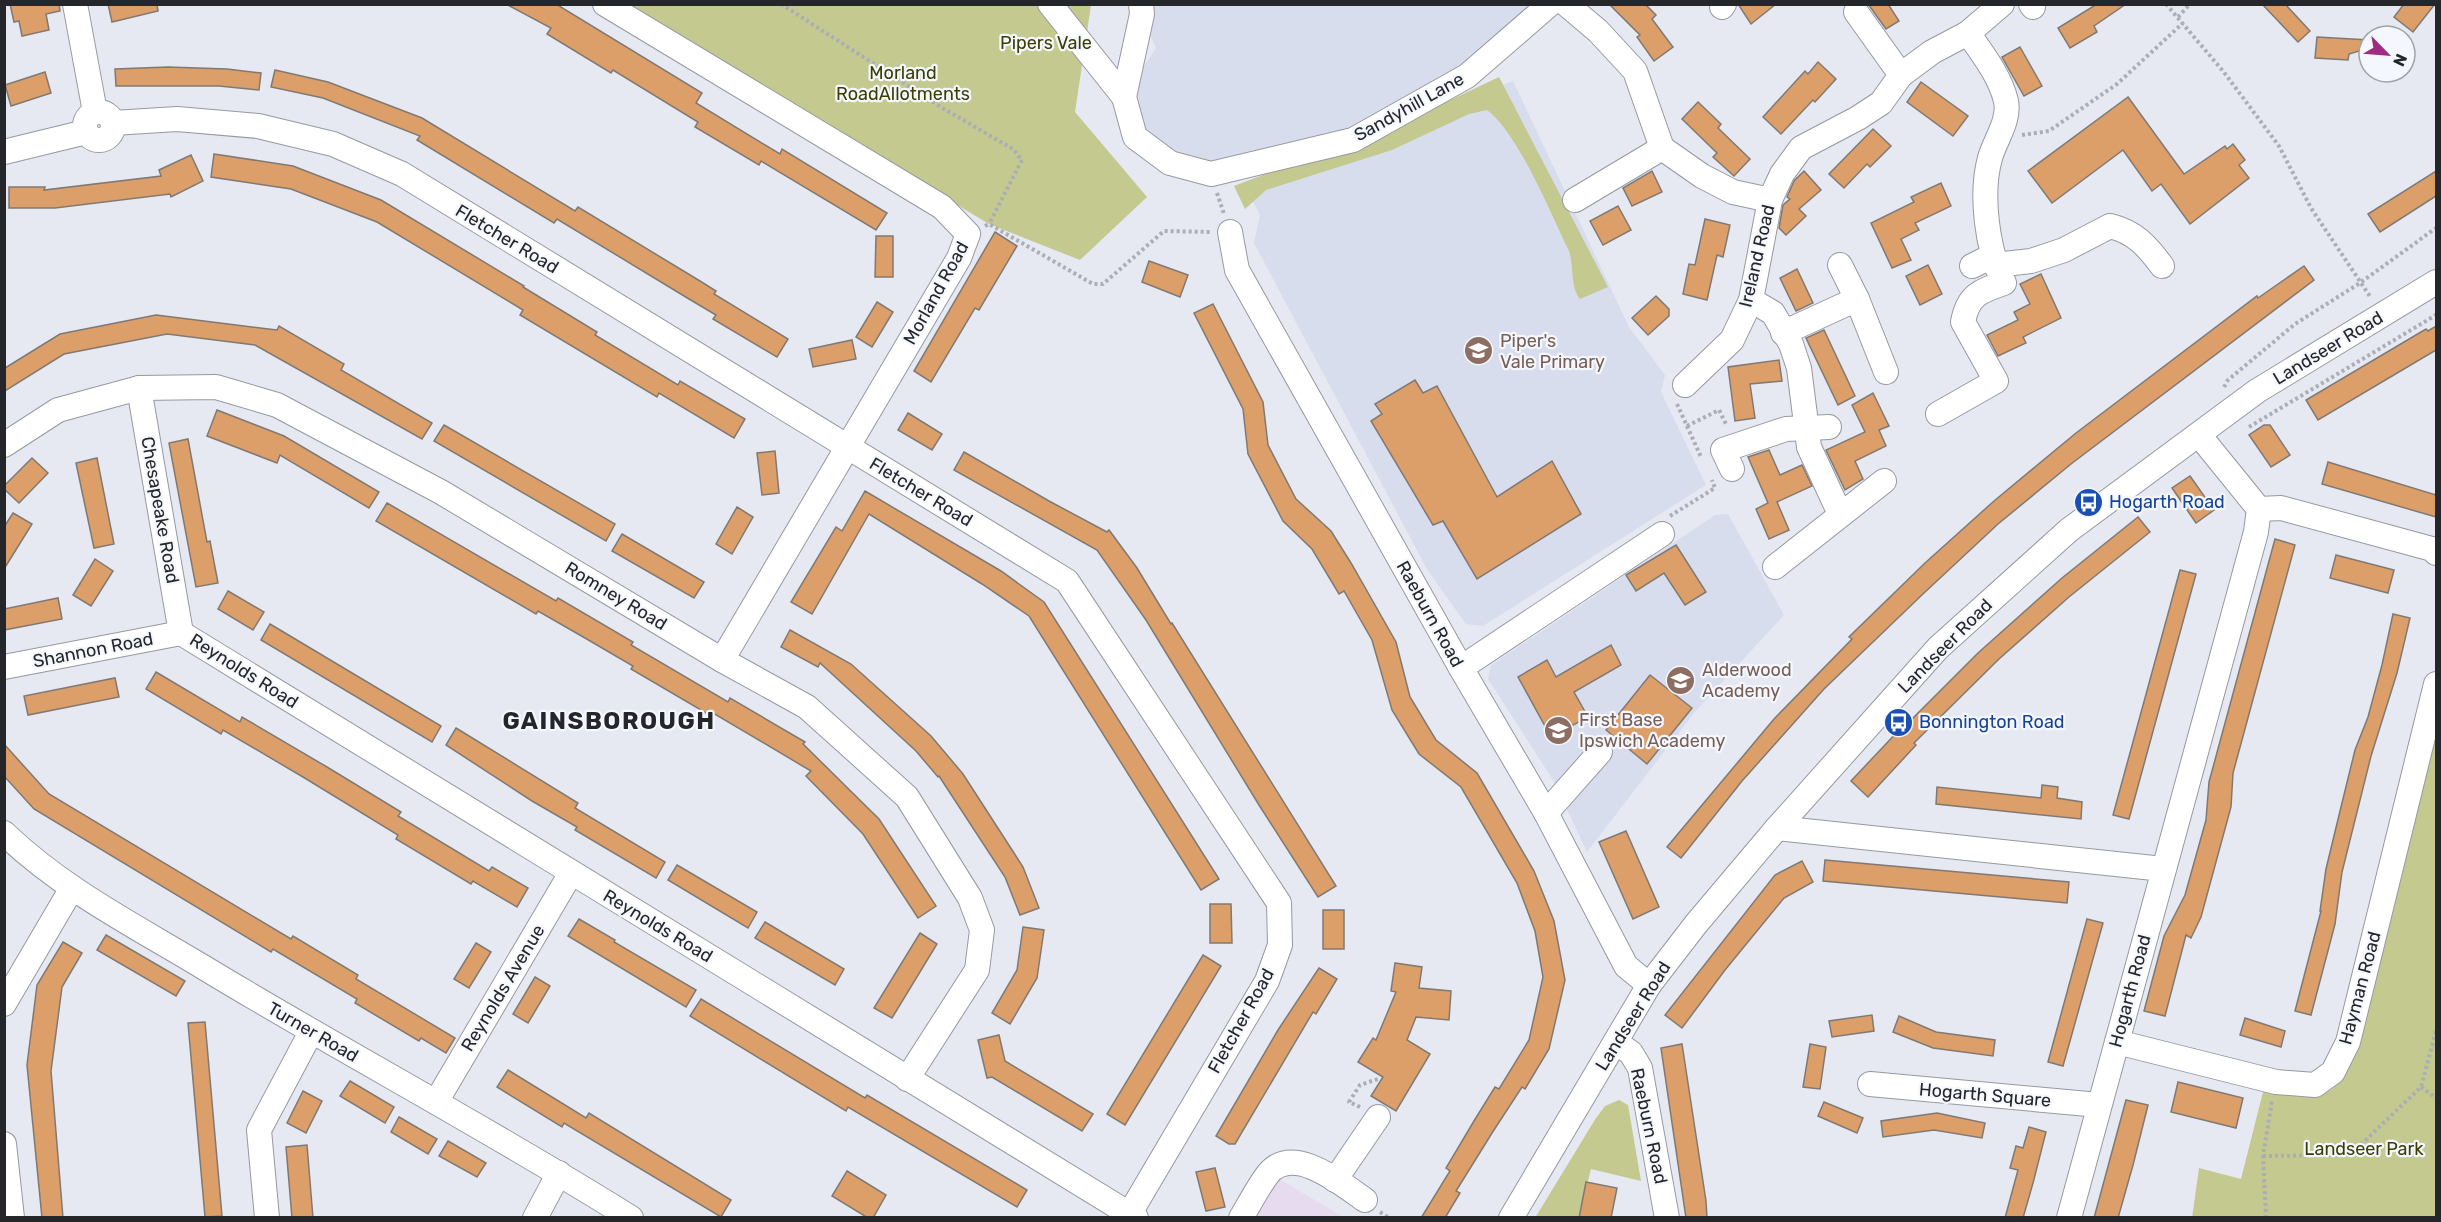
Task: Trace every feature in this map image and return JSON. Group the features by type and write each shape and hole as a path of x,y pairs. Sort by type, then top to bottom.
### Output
{"street":[{"path":"75,4 98,122"},
{"name":"Morland Road","path":"605,4 979,229 959,258 722,660"},
{"path":"1050,4 1124,97 1135,137 1170,163 1211,174"},
{"path":"1124,97 1142,14 1141,4"},
{"name":"Sandyhill Lane","path":"1211,174 1353,140 1467,76 1550,4"},
{"path":"1566,4 1598,31 1635,70 1662,148 1702,176 1733,192 1770,200"},
{"name":"Ireland Road","path":"1685,385 1732,340 1751,300 1770,200 1782,174 1801,148 1858,118 1881,102 1901,75 1932,52 1968,33 2002,4"},
{"path":"1856,12 1901,75"},
{"path":"1938,414 1996,381 1963,322 1966,308 1980,291 1991,267 1985,186 1990,156 2002,131 2006,102 1990,64 1968,33"},
{"name":"Fletcher Road","path":"4,152 98,122 177,119 258,126 333,144 402,174 1067,581 1279,903 1281,945 1267,981 1130,1216"},
{"path":"1575,200 1662,148"},
{"path":"1991,267 2031,261 2064,250 2110,226 2126,230 2139,238 2162,266"},
{"name":"Raeburn Road","path":"1230,232 1237,270 1461,668 1546,813 1626,966 1648,985"},
{"path":"1840,266 1857,299 1886,372"},
{"name":"Landseer Road","path":"1510,1218 1648,985 1777,828 1938,648 2069,530 2257,391 2436,282"},
{"path":"1783,333 1857,299"},
{"path":"1751,300 1773,313 1791,344 1799,368 1809,447 1840,514"},
{"name":"Romney Road","path":"4,446 58,410 139,388 216,387 277,405 441,492 722,660 807,708 907,797 970,898 982,930 977,970 907,1079"},
{"name":"Chesapeake Road","path":"139,388 181,633"},
{"path":"1720,471 1723,450 1807,428"},
{"path":"2199,435 2259,509 2281,508 2432,549 2436,553"},
{"path":"1775,567 1884,481"},
{"name":"Hogarth Road","path":"2068,1218 2256,532 2259,509"},
{"path":"1461,668 1662,534"},
{"name":"Shannon Road","path":"4,667 181,633"},
{"name":"Reynolds Road","path":"181,633 1130,1216"},
{"name":"Hayman Road","path":"2117,1042 2276,1082 2315,1085 2333,1072 2348,1042 2436,684"},
{"path":"1546,813 1600,752"},
{"path":"1777,828 2163,869"},
{"name":"Turner Road","path":"4,832 72,888 311,1032 559,1173 631,1218"},
{"name":"Reynolds Avenue","path":"436,1102 571,873"},
{"path":"4,1004 72,888"},
{"path":"267,1218 259,1130 311,1032"},
{"name":"Raeburn Road","path":"1616,1041 1631,1053 1640,1068 1667,1218"},
{"name":"Hogarth Square","path":"1870,1084 2099,1105"},
{"path":"1335,1180 1378,1117"},
{"path":"4,1144 12,1218"},
{"path":"1241,1218 1269,1172 1287,1162 1301,1163 1335,1180 1365,1200"},
{"path":"535,1218 559,1173"}],"path":[{"path":"781,4 945,109 1013,149 1022,160 979,229 1093,284 1102,284 1164,231 1230,232 1211,174"},
{"path":"2166,4 2223,71 2279,146 2312,208 2360,283 2383,314"},
{"path":"2178,17 2190,4"},
{"path":"2002,131 2017,136 2049,131 2117,84 2183,23"},
{"path":"2223,389 2228,380 2295,324 2360,283 2436,228"},
{"path":"2242,430 2436,315"},
{"path":"1685,385 1677,405 1704,464"},
{"path":"1662,534 1659,523 1715,488 1720,471"},
{"path":"2263,1156 2350,1155 2421,1087 2436,1031"},
{"path":"1378,1079 1360,1085 1349,1102 1378,1117"},
{"path":"2266,1218 2263,1156 2276,1082"},
{"path":"2421,1087 2436,1098"}],"shaded area":[{"path":"1138,5 1550,5 1353,140 1211,174 1135,137 1124,97 1156,48"},
{"name":"Piper's Vale Primary","path":"1513,81 1629,327 1665,375 1661,392 1706,485 1483,626 1466,624 1428,571 1254,243 1260,215 1245,187"},
{"name":"Alderwood Academy","path":"1728,514 1784,615 1694,713 1587,852 1553,780 1488,679 1491,665 1715,515"},
{"path":"1276,1177 1343,1217 1251,1218"}],"green space":[{"name":"Morland RoadAllotments","path":"625,5 1091,5 1075,112 1147,197 1080,260 989,224"},
{"path":"1499,77 1608,287 1580,299 1573,282 1569,251 1543,196 1522,155 1499,121 1487,110 1469,114 1392,150 1266,190 1245,209 1234,186 1400,124"},
{"name":"Landseer Park","path":"2436,736 2436,1217 2192,1218 2199,1168 2241,1179 2264,1088 2304,1097 2324,1094 2340,1081 2357,1052"},
{"path":"1619,1100 1628,1105 1641,1181 1591,1169 1579,1217 1535,1218 1596,1118 1605,1106"}],"building":[{"path":"10,4 59,4 60,11 46,14 49,30 22,36 19,21 14,22"},
{"path":"108,4 157,4 158,11 112,22"},
{"path":"506,4 556,4 702,93 696,103 780,154 782,149 887,213 876,230 761,161 759,165 695,127 698,122 613,70 611,73 547,34 551,28"},
{"path":"1609,4 1645,4 1656,15 1652,19 1673,47 1654,61 1637,37 1640,35"},
{"path":"1738,4 1776,4 1751,24"},
{"path":"1868,4 1888,4 1899,21 1886,29"},
{"path":"2097,4 2126,4 2094,26 2097,32 2070,48 2058,28"},
{"path":"2262,4 2285,4 2310,31 2298,42"},
{"path":"2404,4 2435,4 2417,27 2417,24 2403,24 2394,17"},
{"path":"2317,37 2357,39 2357,52 2349,54 2348,60 2315,58"},
{"path":"2020,47 2042,86 2024,96 2002,57"},
{"path":"1818,62 1836,79 1781,134 1763,117 1805,71 1808,74"},
{"path":"168,67 227,69 261,73 259,90 219,86 116,86 115,69"},
{"path":"275,70 328,82 422,118 575,211 578,207 716,291 714,294 788,339 777,357 713,319 716,315 557,219 554,223 417,140 420,136 323,98 271,87"},
{"path":"45,72 51,93 11,106 5,85"},
{"path":"1921,82 1968,116 1953,136 1907,102"},
{"path":"2128,97 2184,174 2225,146 2227,149 2233,144 2245,160 2239,165 2249,178 2190,224 2161,184 2152,191 2123,150 2052,203 2028,171"},
{"path":"1698,102 1721,124 1718,128 1750,159 1734,176 1713,157 1717,153 1682,119"},
{"path":"1873,129 1891,146 1870,167 1867,164 1844,188 1829,174"},
{"path":"214,154 293,166 381,200 524,286 597,332 595,335 678,385 680,381 745,419 734,438 659,393 657,397 520,315 523,310 377,222 291,189 211,177"},
{"path":"191,155 203,181 171,197 170,194 55,208 9,208 9,187 45,187 44,190 161,176 159,170"},
{"path":"1652,171 1662,192 1632,206 1623,188"},
{"path":"1804,171 1821,190 1799,209 1806,216 1786,235 1779,228 1783,205 1790,199 1787,197 1794,181"},
{"path":"2436,171 2436,196 2380,232 2368,214"},
{"path":"1941,183 1951,206 1915,223 1919,230 1901,239 1911,260 1892,268 1871,223 1914,202 1911,197"},
{"path":"1618,206 1631,230 1603,245 1590,221"},
{"path":"1705,219 1730,225 1723,257 1717,255 1707,300 1683,294 1689,264 1695,265"},
{"path":"995,232 1017,246 979,310 975,308 931,382 914,371"},
{"path":"876,236 893,236 893,277 875,277"},
{"path":"1149,261 1188,275 1180,297 1142,282"},
{"path":"1928,265 1942,294 1920,305 1906,276"},
{"path":"2304,266 2314,280 2071,464 1998,524 1924,593 1824,689 1742,781 1681,858 1667,847 1774,719 1852,639 1849,637 1925,563 1994,501 2076,433 2257,296 2258,298"},
{"path":"1797,269 1813,303 1796,311 1780,278"},
{"path":"2041,274 2061,318 2023,337 2026,343 1998,356 1987,335 2018,320 2014,312 2030,304 2020,284"},
{"path":"1656,296 1669,309 1669,316 1648,335 1632,318"},
{"path":"877,302 893,312 872,347 856,337"},
{"path":"1213,304 1263,402 1268,445 1296,499 1331,531 1351,563 1396,642 1410,697 1436,740 1477,773 1534,871 1554,921 1565,980 1549,1049 1525,1089 1522,1087 1456,1191 1460,1193 1445,1218 1421,1218 1450,1171 1446,1168 1474,1121 1495,1087 1499,1089 1529,1040 1543,977 1535,931 1517,883 1461,787 1419,754 1392,710 1372,640 1344,591 1339,594 1312,549 1283,521 1248,454 1243,409 1194,313"},
{"path":"156,315 277,330 279,326 344,364 341,370 432,423 422,439 255,345 167,334 64,354 5,391 5,368 60,334"},
{"path":"2436,326 2436,350 2318,420 2306,400 2426,329 2428,331"},
{"path":"1824,330 1855,396 1838,405 1806,338"},
{"path":"852,340 856,359 813,367 809,349"},
{"path":"1779,360 1782,381 1750,384 1755,418 1735,421 1728,367"},
{"path":"1415,380 1423,393 1437,386 1497,497 1552,461 1581,514 1477,579 1443,521 1433,525 1371,421 1382,414 1375,404"},
{"path":"1873,393 1889,426 1879,430 1886,446 1855,461 1863,479 1845,490 1826,450 1865,432 1852,405"},
{"path":"217,410 284,436 379,492 369,508 280,455 277,463 207,436"},
{"path":"908,413 942,434 932,450 898,430"},
{"path":"444,425 615,524 606,541 434,441"},
{"path":"2264,425 2270,425 2290,455 2271,467 2249,435"},
{"path":"188,439 207,542 210,541 218,583 196,587 169,443"},
{"path":"1769,450 1780,475 1802,465 1812,486 1777,502 1789,530 1769,539 1756,509 1768,503 1748,457"},
{"path":"775,451 779,493 762,495 757,453"},
{"path":"964,452 1049,501 1107,532 1109,530 1137,568 1336,886 1318,897 1146,620 1097,550 954,470"},
{"path":"32,458 48,473 19,503 4,489 4,486"},
{"path":"97,458 114,544 94,548 76,463"},
{"path":"2328,462 2436,495 2436,517 2322,484"},
{"path":"2190,476 2214,510 2196,523 2172,488"},
{"path":"865,491 1001,571 1044,602 1219,879 1201,890 1029,616 982,584 869,514 812,614 791,602 836,527 842,531"},
{"path":"387,503 556,601 558,598 633,642 631,645 728,702 730,698 805,742 803,744 879,819 936,906 918,918 863,834 806,776 811,771 708,710 706,713 631,669 633,666 585,638 538,611 536,614 376,521"},
{"path":"737,507 753,517 732,554 716,544"},
{"path":"13,513 32,524 4,569 4,527"},
{"path":"2138,517 2150,532 2069,597 1999,659 1914,743 1916,745 1868,797 1851,781 1900,729 1978,653 2062,578"},
{"path":"622,534 704,582 694,598 612,551"},
{"path":"2275,539 2295,545 2233,773 2231,807 2201,917 2191,938 2186,935 2165,1016 2144,1011 2164,936 2185,895 2206,820 2209,782"},
{"path":"1676,545 1706,592 1685,605 1664,573 1636,591 1626,575"},
{"path":"2336,555 2394,570 2388,593 2330,578"},
{"path":"95,559 113,571 91,606 73,595"},
{"path":"2180,570 2196,574 2129,819 2113,815"},
{"path":"228,591 264,612 253,630 218,609"},
{"path":"58,598 62,619 4,630 4,609"},
{"path":"2393,614 2410,618 2397,673 2371,756 2342,872 2335,924 2311,1015 2295,1011 2321,911 2326,869 2355,750 2368,717"},
{"path":"270,624 441,726 432,742 261,640"},
{"path":"790,630 851,664 931,736 963,774 1023,867 1039,908 1020,915 1005,877 939,776 916,751 820,663 818,667 781,647"},
{"path":"1611,645 1621,665 1574,692 1588,717 1551,737 1518,677 1547,660 1556,677"},
{"path":"156,672 240,722 242,717 327,767 401,812 398,816 489,871 492,867 528,888 517,907 473,881 471,884 396,839 398,835 303,777 223,730 221,734 146,689"},
{"path":"1650,675 1692,708 1647,764 1606,730"},
{"path":"115,678 119,697 28,715 24,696"},
{"path":"456,728 578,803 575,808 665,862 656,878 575,830 577,827 532,801 446,745"},
{"path":"4,744 49,794 291,939 293,936 358,975 356,979 455,1038 446,1053 421,1038 419,1041 355,1003 357,999 273,949 271,952 34,809 4,776"},
{"path":"2042,785 2058,787 2057,798 2082,802 2081,819 1936,804 1937,787 2041,798"},
{"path":"1626,831 1659,907 1633,919 1599,842"},
{"path":"1825,860 2069,882 2067,903 1823,881"},
{"path":"1802,861 1813,882 1784,898 1725,970 1682,1028 1665,1015 1775,875"},
{"path":"677,865 757,912 748,928 668,880"},
{"path":"1210,904 1231,904 1232,943 1210,943"},
{"path":"1323,910 1344,910 1344,949 1323,949"},
{"path":"579,919 696,990 686,1007 568,936"},
{"path":"2087,919 2103,923 2063,1066 2048,1062"},
{"path":"765,922 844,969 835,985 755,938"},
{"path":"1023,927 1044,930 1037,978 1010,1024 992,1013 1017,970"},
{"path":"920,933 937,944 892,1018 874,1008"},
{"path":"106,935 185,981 176,996 97,950"},
{"path":"63,942 82,953 62,987 51,1071 63,1218 42,1218 27,1065 37,985"},
{"path":"476,943 491,952 469,988 454,979"},
{"path":"1203,955 1221,966 1125,1125 1107,1114"},
{"path":"1395,963 1422,967 1419,988 1451,991 1449,1020 1416,1017 1407,1040 1430,1054 1396,1111 1371,1096 1383,1077 1358,1062 1373,1038 1376,1040 1396,992 1391,991"},
{"path":"1319,968 1337,979 1316,1014 1313,1012 1235,1144 1229,1144 1216,1136 1278,1030"},
{"path":"535,977 550,986 528,1023 513,1014"},
{"path":"701,999 865,1098 867,1095 1027,1190 1017,1207 848,1107 846,1111 690,1016"},
{"path":"1872,1015 1874,1031 1832,1037 1829,1021"},
{"path":"1899,1016 1936,1032 1995,1040 1993,1056 1933,1048 1893,1032"},
{"path":"2245,1018 2285,1031 2281,1047 2240,1035"},
{"path":"205,1022 222,1216 205,1217 188,1023"},
{"path":"999,1035 1005,1061 1093,1114 1082,1131 992,1077 987,1078 978,1040"},
{"path":"1682,1044 1707,1218 1686,1218 1661,1048"},
{"path":"1810,1044 1826,1047 1820,1089 1803,1087"},
{"path":"508,1070 586,1118 589,1113 731,1200 721,1217 564,1123 562,1127 497,1087"},
{"path":"350,1081 394,1107 385,1123 340,1096"},
{"path":"2178,1082 2243,1098 2236,1128 2171,1112"},
{"path":"303,1091 322,1101 306,1133 287,1123"},
{"path":"2126,1100 2148,1105 2133,1165 2118,1218 2094,1218"},
{"path":"1824,1102 1863,1118 1857,1133 1818,1116"},
{"path":"1937,1113 1985,1123 1982,1138 1934,1130 1883,1137 1881,1121"},
{"path":"399,1117 437,1139 428,1154 391,1132"},
{"path":"2029,1127 2046,1132 2033,1183 2023,1218 2005,1218 2018,1170 2010,1168 2016,1146 2023,1148"},
{"path":"448,1141 486,1163 477,1177 439,1156"},
{"path":"307,1145 313,1218 292,1218 286,1147"},
{"path":"1215,1168 1225,1207 1206,1211 1196,1172"},
{"path":"847,1171 886,1195 873,1218 868,1218 832,1196"},
{"path":"1586,1182 1617,1188 1611,1218 1579,1218"}],"place":[{"name":"Piper's Vale Primary","path":"1479,351"},
{"name":"Hogarth Road","path":"2088,502"},
{"name":"Alderwood Academy","path":"1681,680"},
{"name":"Bonnington Road","path":"1898,722"},
{"name":"First Base Ipswich Academy","path":"1558,730"}],"district":[{"name":"GAINSBOROUGH","path":"609,721"}],"park label":[{"name":"Pipers Vale","path":"1046,43"}]}
